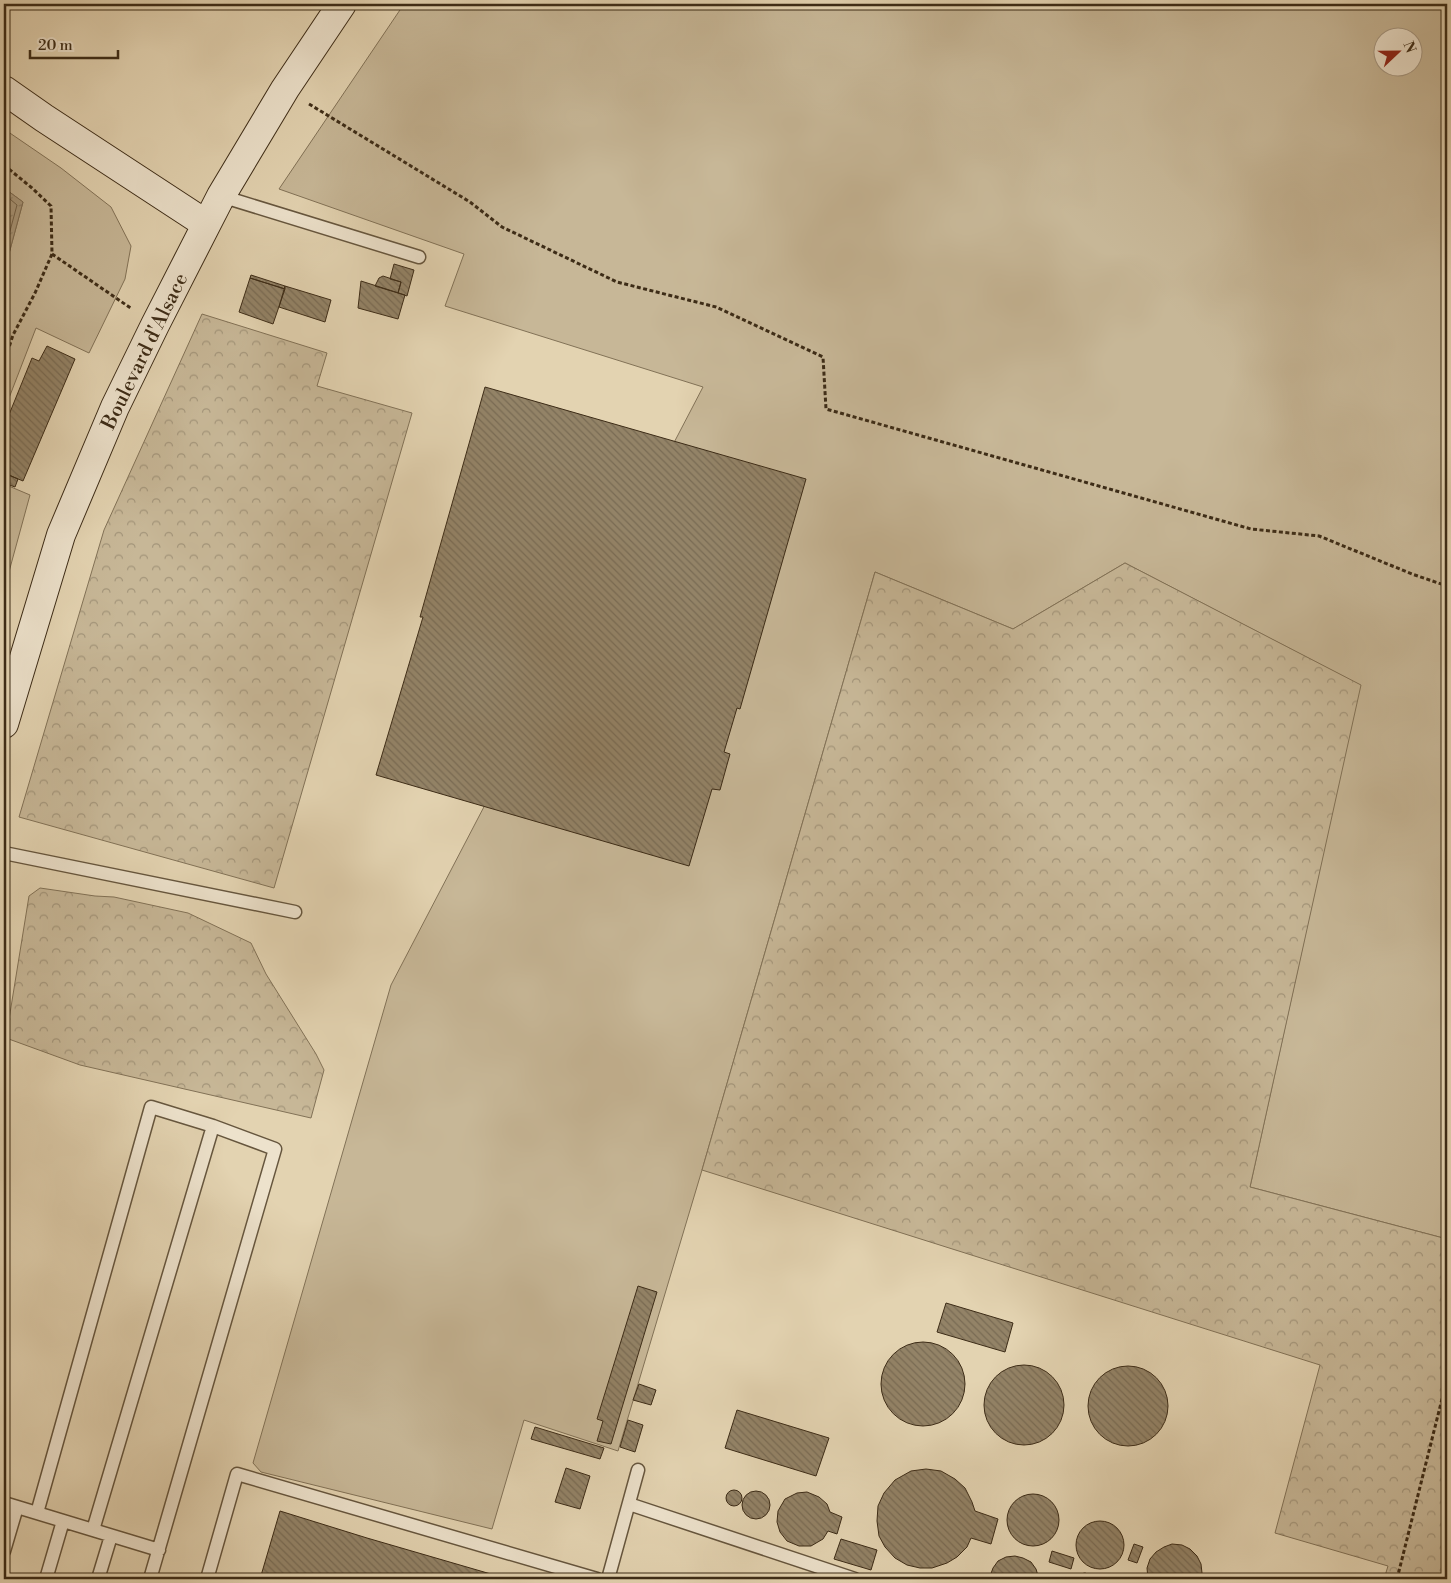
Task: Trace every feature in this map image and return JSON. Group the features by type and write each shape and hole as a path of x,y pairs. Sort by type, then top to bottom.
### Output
{"street":[{"name":"Boulevard d'Alsace","path":"4,724 61,535 115,407 221,196 285,89 342,4"},
{"path":"4,90 206,224"}],"lane":[{"path":"221,196 419,257"},
{"path":"4,853 295,912"},
{"path":"37,1513 151,1107 213,1126 275,1149 150,1579"},
{"path":"93,1530 213,1126"},
{"path":"608,1579 638,1470"},
{"path":"207,1579 237,1474 597,1579"},
{"path":"4,1503 159,1550"},
{"path":"629,1504 854,1579"},
{"path":"4,1551 17,1507"},
{"path":"46,1579 63,1521"},
{"path":"98,1579 111,1536"}],"path":[{"path":"285,89 470,202 502,228 617,282 716,307 823,357 826,409 1251,529 1319,536 1412,574 1447,586"},
{"path":"4,165 50,206 52,254 35,294 13,335 4,363"},
{"path":"52,254 155,325"},
{"path":"1397,1579 1447,1380"}],"green space":[{"path":"404,4 1447,4 1447,1239 1250,1187 1360,685 1125,563 1013,629 875,572 702,1170 618,1451 524,1420 492,1529 261,1472 253,1463 391,985 703,387 445,306 464,254 279,189"},
{"path":"4,129 61,168 111,207 131,246 125,279 89,353 36,328 4,411 4,272 23,202 4,188"},
{"path":"202,314 327,353 317,386 412,413 274,888 19,817 104,530"},
{"path":"4,484 30,495 4,590"},
{"path":"1125,563 1361,685 1250,1187 1447,1239 1447,1579 1384,1579 1388,1566 1275,1533 1320,1365 702,1170 875,572 1013,629"},
{"path":"40,888 114,897 188,913 251,943 266,974 324,1070 311,1118 80,1065 6,1038 29,896"}],"water":[{"path":"4,188 23,202 4,272"}],"building":[{"path":"394,264 414,270 407,296 398,293 401,282 390,279"},
{"path":"251,275 285,286 285,289 250,278"},
{"path":"383,276 401,282 398,293 375,286 379,278"},
{"path":"250,278 285,289 273,324 239,312"},
{"path":"361,281 405,295 398,319 358,308"},
{"path":"285,286 331,300 325,322 279,307"},
{"path":"47,346 75,359 23,481 4,473 4,427 32,358 39,361"},
{"path":"485,387 806,479 740,709 737,708 724,752 730,754 720,790 712,789 689,866 376,775 423,617 420,617"},
{"path":"4,473 18,479 15,487 4,483"},
{"path":"638,1286 657,1292 611,1444 597,1441 603,1421 597,1419"},
{"path":"946,1303 1013,1323 1005,1352 937,1332"},
{"path":"923,1342 946,1349 958,1361 965,1384 958,1407 946,1419 923,1426 900,1419 888,1407 881,1384 888,1361 900,1349"},
{"path":"1024,1365 1039,1368 1052,1377 1061,1390 1064,1405 1061,1420 1052,1433 1039,1442 1024,1445 1009,1442 996,1433 987,1420 984,1405 987,1390 996,1377 1009,1368"},
{"path":"1128,1366 1143,1369 1156,1378 1165,1391 1168,1406 1165,1421 1156,1434 1143,1443 1128,1446 1113,1443 1100,1434 1091,1421 1088,1406 1091,1391 1100,1378 1113,1369"},
{"path":"639,1384 656,1390 651,1405 633,1400"},
{"path":"737,1410 829,1438 816,1476 725,1448"},
{"path":"628,1420 643,1425 635,1452 620,1447"},
{"path":"535,1427 604,1448 600,1459 531,1439"},
{"path":"566,1468 590,1476 580,1509 555,1502"},
{"path":"926,1469 941,1471 955,1479 965,1488 975,1511 998,1519 991,1544 971,1538 967,1547 957,1557 932,1568 907,1565 895,1558 885,1547 879,1536 877,1521 878,1506 884,1493 895,1480 911,1471"},
{"path":"734,1490 740,1492 742,1498 740,1504 734,1506 728,1504 726,1498 728,1492"},
{"path":"756,1491 766,1495 770,1505 766,1515 756,1519 746,1515 742,1505 746,1495"},
{"path":"807,1492 819,1497 827,1504 830,1512 842,1517 837,1534 828,1531 823,1539 811,1546 799,1546 787,1541 780,1532 777,1522 778,1511 785,1499 797,1493"},
{"path":"1028,1494 1038,1494 1048,1498 1055,1505 1059,1520 1055,1535 1048,1542 1038,1546 1028,1546 1018,1542 1011,1535 1007,1525 1007,1515 1011,1505 1018,1498"},
{"path":"280,1511 367,1538 508,1579 260,1579"},
{"path":"1095,1521 1105,1521 1117,1528 1124,1540 1124,1550 1117,1562 1105,1569 1095,1569 1087,1565 1080,1558 1076,1550 1076,1540 1080,1532 1087,1525"},
{"path":"841,1539 877,1550 871,1570 834,1559"},
{"path":"1134,1544 1143,1547 1137,1563 1128,1560"},
{"path":"1172,1544 1182,1545 1190,1549 1197,1556 1201,1564 1201,1579 1148,1579 1147,1568 1150,1559 1156,1552"},
{"path":"1052,1551 1074,1558 1071,1569 1049,1562"},
{"path":"1015,1556 1031,1562 1036,1569 1039,1579 989,1579 998,1561 1006,1557"},
{"path":"1085,1573 1099,1579 1066,1579 1075,1575"},
{"path":"1137,1577 1148,1577 1148,1579 1137,1579"}]}
